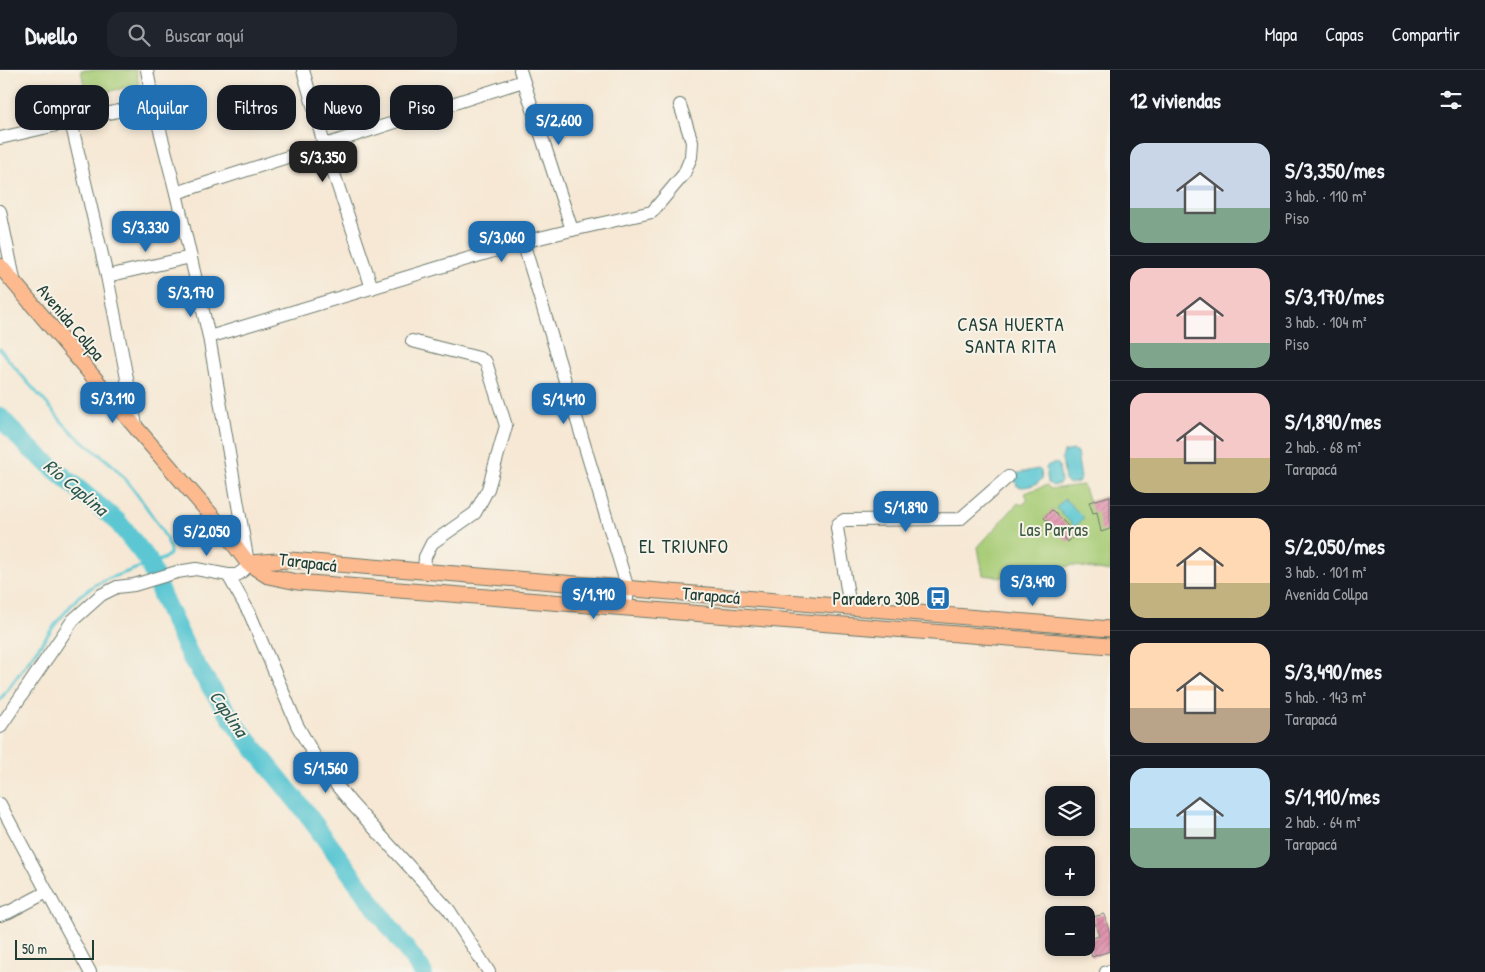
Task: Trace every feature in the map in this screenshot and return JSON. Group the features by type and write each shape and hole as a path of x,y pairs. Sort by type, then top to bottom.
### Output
{"main road":[{"name":"Avenida Collpa","path":"0,266 218,523 248,563"},
{"name":"Tarapacá","path":"248,563 290,560 1110,629"},
{"name":"Tarapacá","path":"248,563 268,576 297,582 1110,646"},
{"path":"422,591 424,572"},
{"path":"737,616 738,598"},
{"path":"830,623 831,606"},
{"path":"953,633 954,616"}],"street":[{"path":"147,70 150,85"},
{"path":"303,70 324,144 372,288"},
{"path":"176,193 522,75 572,230"},
{"path":"209,337 523,242 652,212 684,174 691,157 692,142 680,105"},
{"path":"0,138 36,130"},
{"path":"74,130 107,276 138,430"},
{"path":"0,727 73,620 101,594 118,587 134,585 177,572 196,569 237,575 244,570 248,563 209,337 160,130"},
{"path":"0,211 16,284"},
{"path":"523,242 628,589 626,607"},
{"path":"107,276 190,257"},
{"path":"412,341 479,358 486,362 506,426 488,489 475,513 432,542 425,558 424,572"},
{"path":"850,608 837,528 838,524 844,520 960,519 1008,477"},
{"path":"228,575 250,614 297,725 320,764 352,804 450,910 489,972"},
{"path":"0,804 90,972"},
{"path":"0,915 47,892"},
{"path":"1106,972 1110,971"}],"green space":[{"path":"81,70 136,70 139,85 119,85 119,89 109,91 109,85 84,85"},
{"name":"Las Parras","path":"1047,485 1050,489 1083,485 1089,502 1110,496 1110,572 1071,565 1021,585 1019,579 983,575 978,547 1018,503 1022,505 1028,500 1025,493"}],"water":[{"path":"1073,450 1077,453 1081,478 1078,482 1069,484 1065,481 1062,458 1064,452"},
{"path":"1056,463 1059,465 1061,482 1053,486 1048,483 1046,468 1048,465"},
{"path":"1038,469 1041,471 1042,479 1040,481 1027,487 1017,486 1014,477 1018,473"},
{"path":"1065,499 1084,518 1075,527 1056,508"}],"building":[{"name":"Las Parras","path":"1110,496 1110,529 1101,532 1097,512 1093,513 1089,502"},
{"path":"1052,510 1076,534 1068,542 1044,518"},
{"path":"1104,914 1110,934 1110,951 1095,956 1095,937 1099,936 1095,916"}],"waterway":[{"path":"0,349 70,430 109,462 125,479 156,521 169,546 170,554 163,559 110,578 79,596 57,622 0,700"},
{"name":"Caplina","path":"0,417 27,446 117,521 148,560 162,596 190,656 238,728 304,810 423,972"}],"place":[{"name":"Paradero 30B","path":"938,598"}],"district":[{"name":"CASA HUERTA SANTA RITA","path":"1011,335"},
{"name":"EL TRIUNFO","path":"684,546"}],"water label":[{"name":"Río Caplina","path":"76,487"}]}
